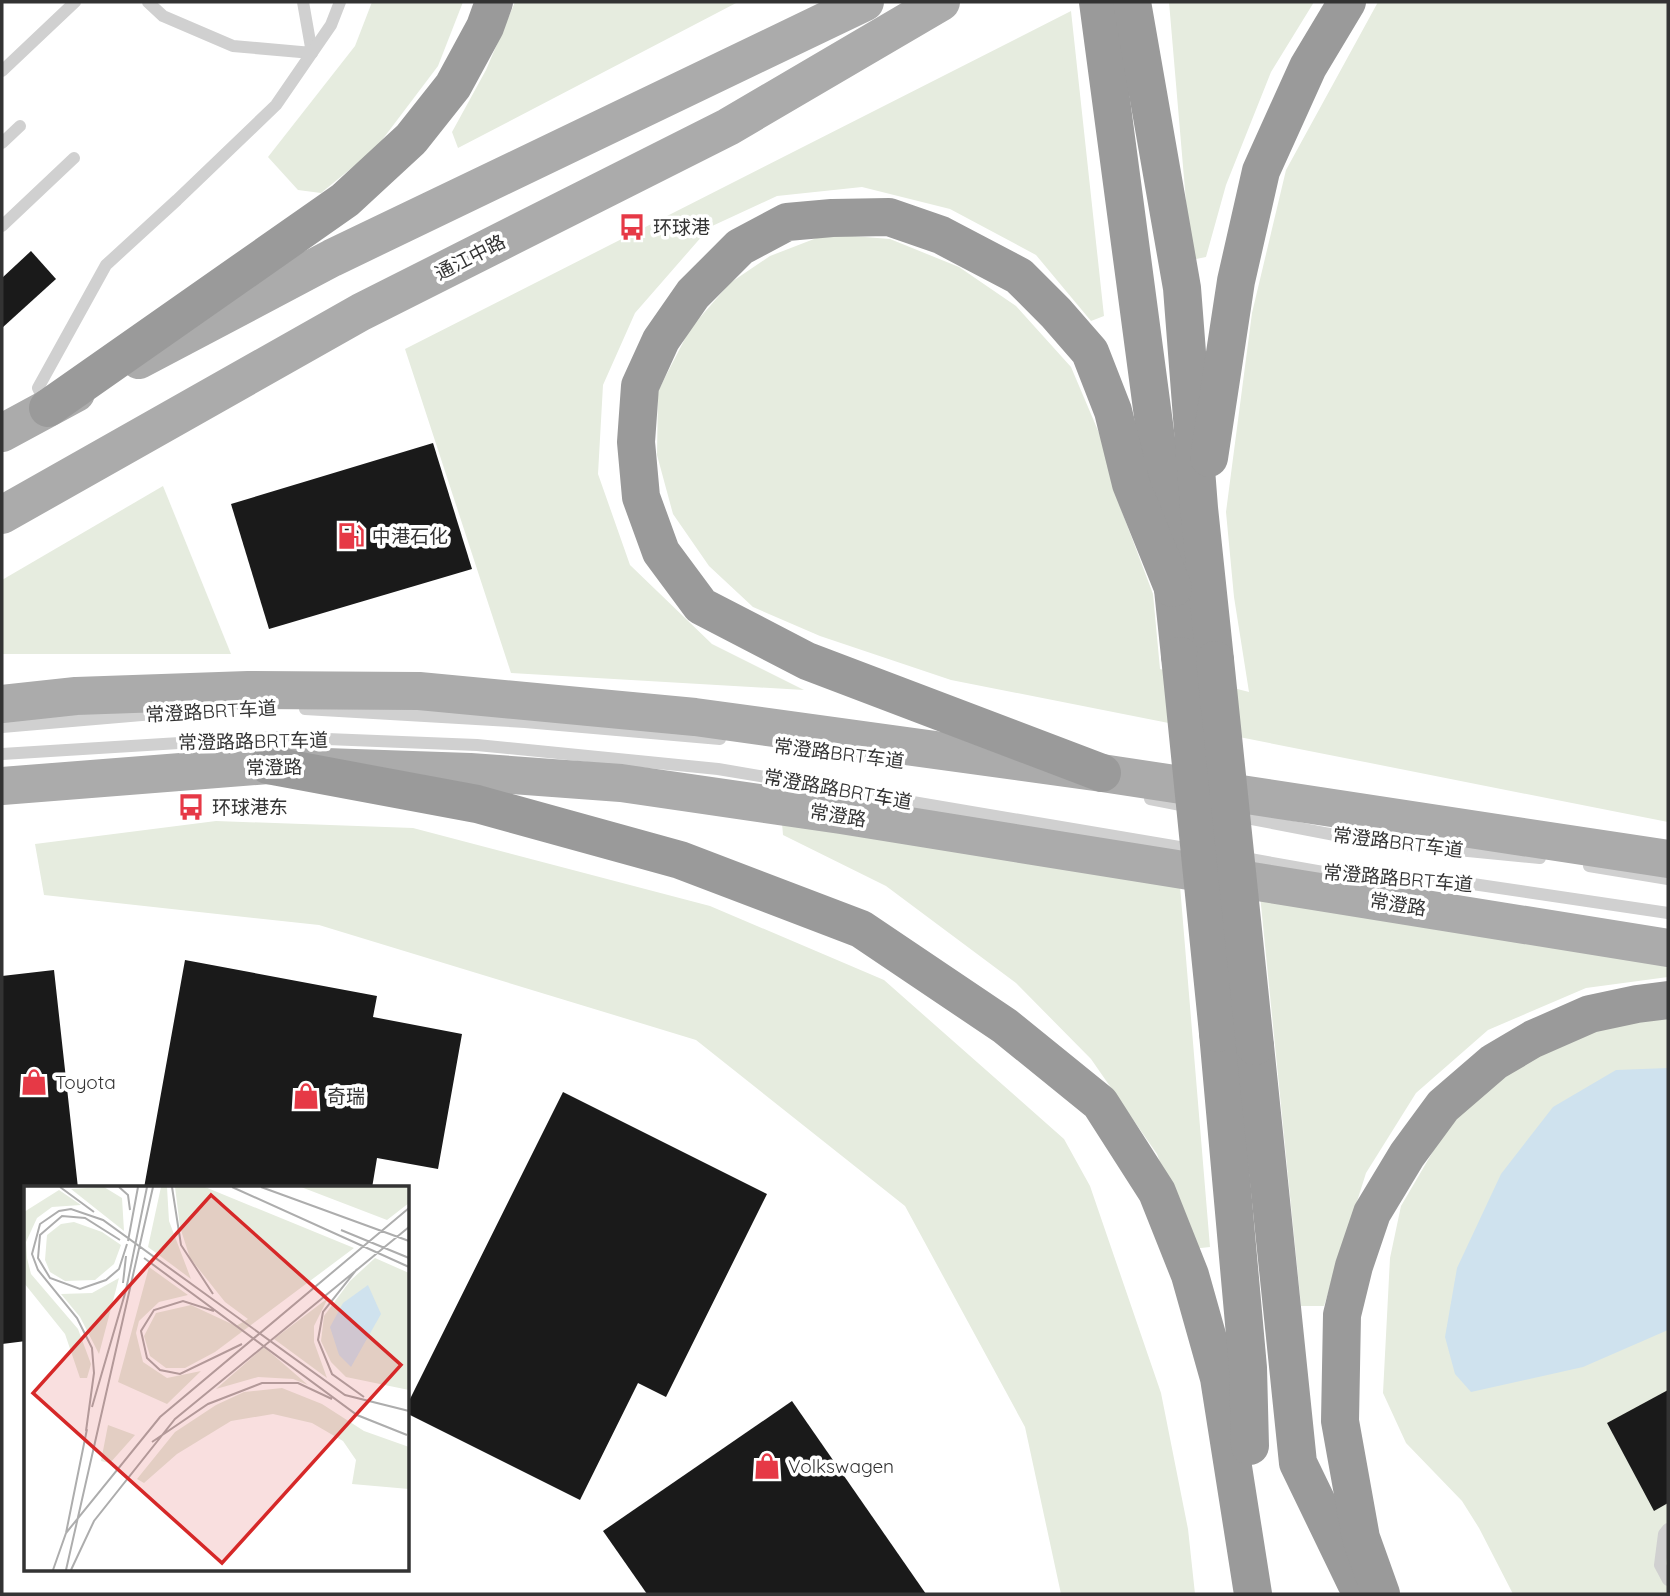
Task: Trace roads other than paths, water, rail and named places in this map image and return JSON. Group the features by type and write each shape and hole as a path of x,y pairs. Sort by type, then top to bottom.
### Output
{"highway":[{"path":"47,408 345,200 411,139 453,86 485,27 494,2"},
{"path":"1199,508 1214,432 1236,281 1261,171 1308,67 1347,2"},
{"path":"1116,10 1182,288 1199,508 1198,658 1218,1033 1248,1368 1253,1594"},
{"path":"1116,10 1173,588"},
{"path":"1102,773 807,661 701,606 660,552 641,497 636,442 640,386 661,341 693,294 740,247 787,222 889,217 941,235 1019,276 1090,352 1113,411 1131,484 1198,658 1255,1046 1298,1463 1362,1594"},
{"path":"268,765 477,804 680,860 861,929 1005,1026 1100,1103 1157,1192 1190,1275 1219,1378 1253,1594"},
{"path":"1381,1594 1361,1538 1340,1421 1342,1315 1354,1266 1372,1213 1407,1155 1443,1106 1494,1062 1533,1039 1590,1014 1668,1000"}],"main road":[{"path":"679,90 822,2"},
{"path":"2,433 332,258 865,2"},
{"name":"通江中路","path":"2,515 361,312 728,127 941,2"},
{"path":"2,704 76,696 234,690 419,691 695,717 1102,773 1668,859"},
{"name":"常澄路","path":"2,786 268,765 470,772 621,783 841,815 1668,948"}],"lane":[{"path":"2,71 75,2"},
{"path":"148,2 163,16 233,46 312,53"},
{"path":"303,2 312,53"},
{"path":"47,408 38,388 106,265 276,105 331,25 340,2"},
{"path":"2,143 20,126"},
{"path":"2,226 74,158"},
{"name":"常澄路BRT车道","path":"297,708 525,722 727,740"},
{"name":"常澄路BRT车道","path":"2,727 218,709"},
{"name":"常澄路路BRT车道","path":"2,754 277,737 477,745 718,769 1340,874 1466,883 1668,913"},
{"name":"常澄路BRT车道","path":"1142,798 1366,841 1554,860"},
{"path":"1580,865 1668,879"},
{"path":"1668,1529 1664,1534 1660,1565 1668,1580"}],"water":[{"path":"1668,1068 1668,1330 1583,1367 1471,1392 1455,1374 1445,1337 1457,1268 1501,1174 1553,1107 1616,1070"}],"place":[{"name":"环球港","path":"632,227"},
{"name":"中港石化","path":"351,536"},
{"name":"环球港东","path":"191,807"},
{"name":"Toyota","path":"34,1082"},
{"name":"奇瑞","path":"306,1096"},
{"name":"Volkswagen","path":"767,1466"}]}
